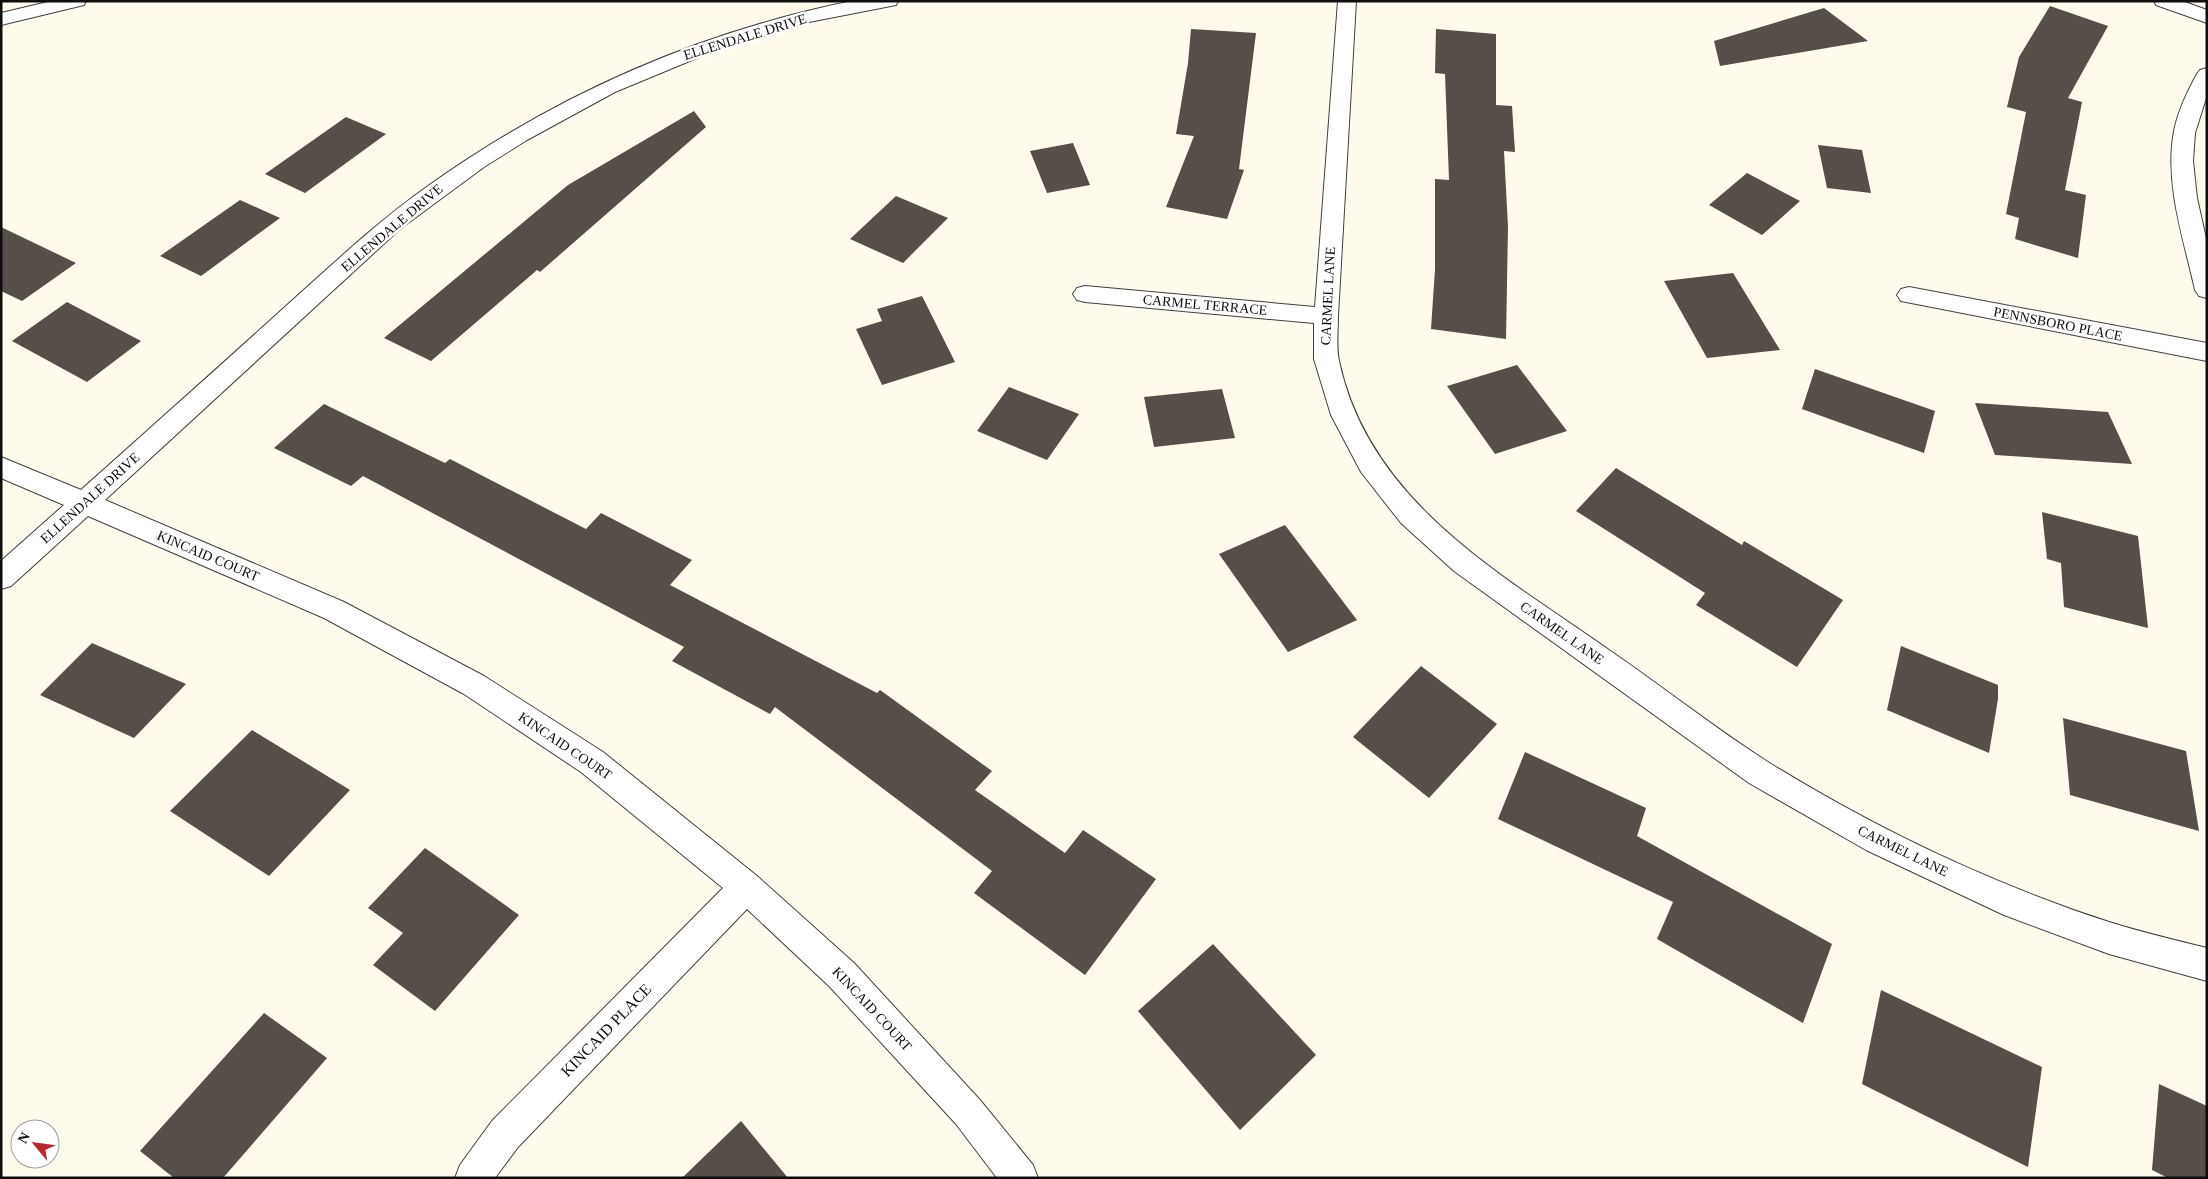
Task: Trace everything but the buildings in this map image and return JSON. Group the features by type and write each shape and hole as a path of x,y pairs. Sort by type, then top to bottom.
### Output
{"street":[{"path":"1,19 77,1"},
{"name":"ELLENDALE DRIVE","path":"1,578 392,224 436,189 504,143 562,109 627,78 708,46 783,23 889,1"},
{"name":"CARMEL LANE","path":"1347,1 1326,316 1326,359 1343,415 1370,465 1410,515 1464,563 1760,773 1877,840 2004,899 2109,938 2207,965"},
{"path":"2163,1 2207,17"},
{"path":"2207,74 2193,100 2183,141 2184,188 2207,290"},
{"name":"CARMEL TERRACE","path":"1085,294 1326,316"},
{"name":"PENNSBORO PLACE","path":"1909,295 2207,352"},
{"name":"KINCAID COURT","path":"1,467 334,610 474,685 592,762 746,887 848,982 968,1112 1020,1178"},
{"name":"KINCAID PLACE","path":"473,1178 505,1134 746,887"}]}
